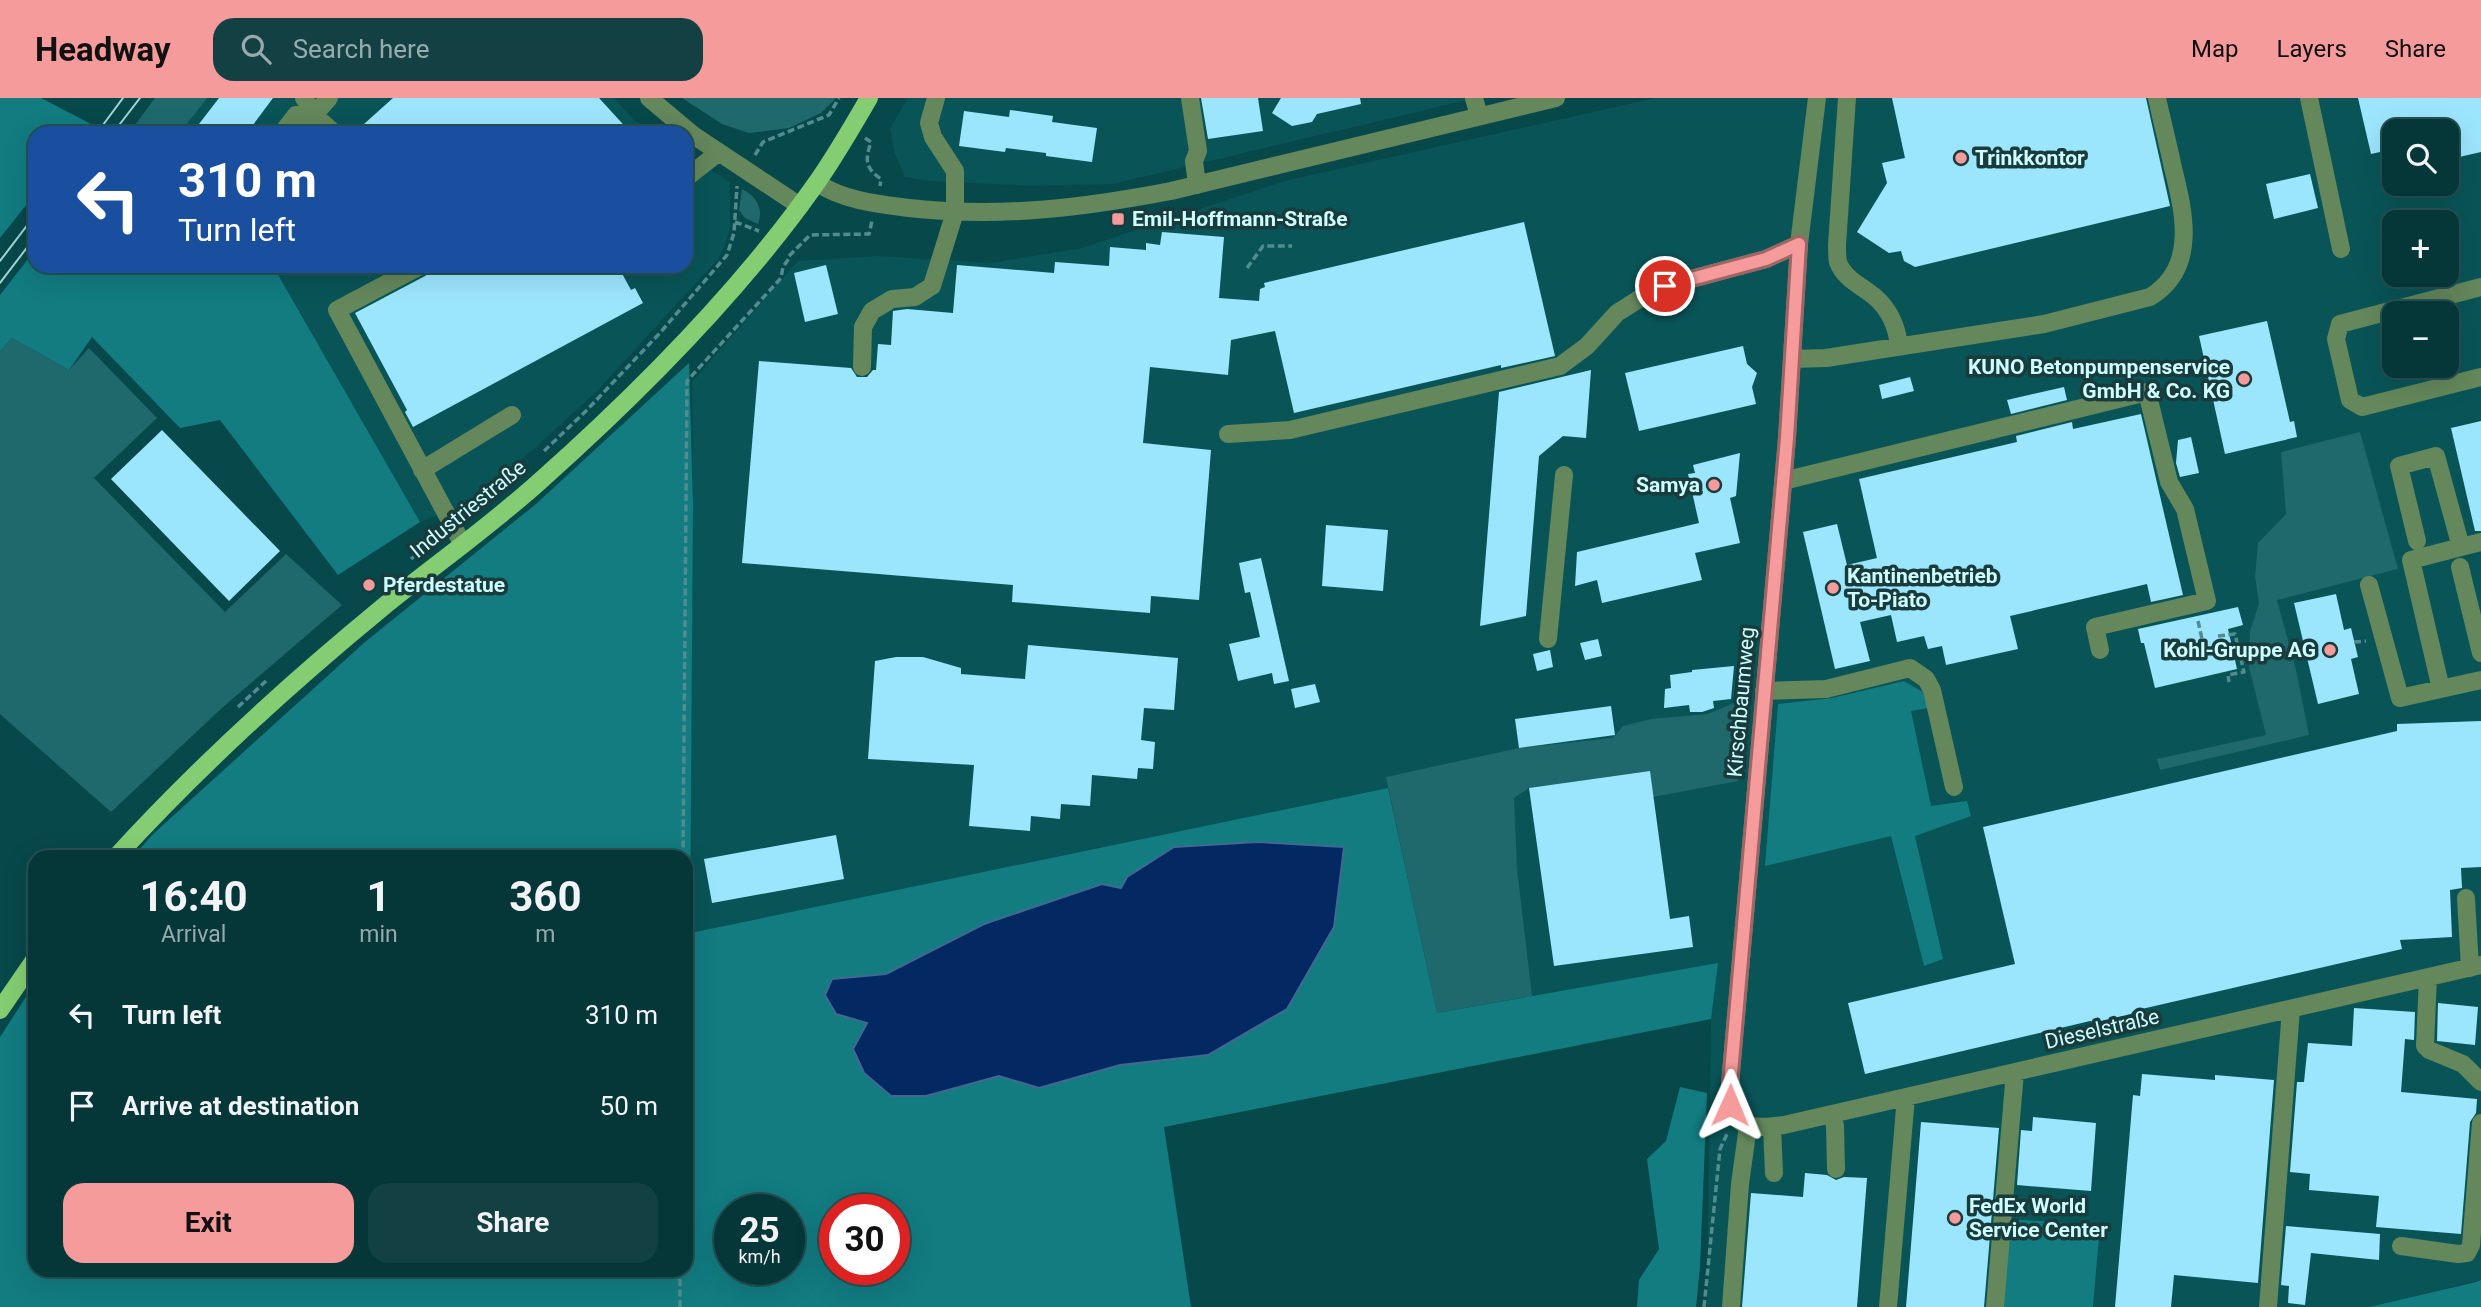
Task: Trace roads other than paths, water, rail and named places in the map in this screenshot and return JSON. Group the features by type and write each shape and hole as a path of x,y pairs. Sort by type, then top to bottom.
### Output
{"main road":[{"name":"Industriestraße","path":"123,850 201,767 253,719 307,671 537,484 670,358 800,206 869,98"},
{"path":"0,1010 28,970"}],"street":[{"path":"304,98 314,115 326,126"},
{"path":"287,126 296,115 314,115 329,98"},
{"path":"649,98 678,126"},
{"path":"862,367 863,327 872,311 892,299 915,297 932,286 956,212 955,171 933,137 929,123 936,98"},
{"path":"1190,98 1198,151 1194,161 1197,185"},
{"path":"1474,98 1479,116"},
{"path":"817,183 829,191 865,202 956,212 1004,213 1108,204 1556,98"},
{"name":"Kirschbaumweg","path":"1731,1307 1740,1184 1741,1121 1730,1105 1730,1084 1783,481 1799,244 1817,98"},
{"path":"1847,98 1838,261 1844,273 1876,298 1888,312 1898,331 1899,346"},
{"path":"1792,359 1826,358 2044,324 2150,298 2160,292 2177,265 2184,247 2185,229 2183,209 2157,98"},
{"path":"2309,98 2342,249"},
{"path":"693,139 747,169 800,206"},
{"path":"693,173 718,153"},
{"path":"1228,433 1290,430 1560,366 1587,346 1617,313 1642,297 1665,286 1766,259 1799,244"},
{"path":"407,273 337,310 462,543"},
{"path":"2481,287 2340,324 2336,339 2350,400 2362,407 2481,377"},
{"path":"1783,481 2147,392 2169,482 2185,509 2207,601 2095,627 2100,650"},
{"path":"422,470 512,415"},
{"path":"2417,541 2399,466 2435,456 2461,547"},
{"path":"1548,639 1564,475"},
{"path":"2441,689 2411,560 2481,542"},
{"path":"2460,567 2481,653"},
{"path":"2369,585 2400,698 2481,680"},
{"path":"1764,691 1826,689 1910,668 1926,679 1932,690 1954,787"},
{"path":"2466,898 2476,966"},
{"name":"Dieselstraße","path":"1741,1121 1772,1126 1832,1114 2476,966"},
{"path":"2428,977 2425,1046 2429,1051 2463,1064 2481,1082"},
{"path":"2268,1307 2291,1009"},
{"path":"1995,1307 2015,1072"},
{"path":"1888,1307 1906,1097"},
{"path":"1832,1114 1835,1126 1836,1169"},
{"path":"2401,1246 2458,1254 2467,1252 2471,1245 2481,1123"},
{"path":"1772,1126 1774,1173"}],"tram line":[{"path":"102,126 123,98"},
{"path":"118,126 140,98"},
{"path":"0,261 28,224"},
{"path":"0,283 28,246"}],"place":[{"name":"Trinkkontor","path":"1961,158"},
{"name":"Emil-Hoffmann-Straße","path":"1118,219"},
{"name":"KUNO Betonpumpenservice GmbH & Co. KG","path":"2244,379"},
{"name":"Samya","path":"1714,485"},
{"name":"Pferdestatue","path":"369,585"},
{"name":"Kantinenbetrieb To-Piato","path":"1833,588"},
{"name":"Kohl-Gruppe AG","path":"2330,650"},
{"name":"FedEx World Service Center","path":"1955,1218"}]}
